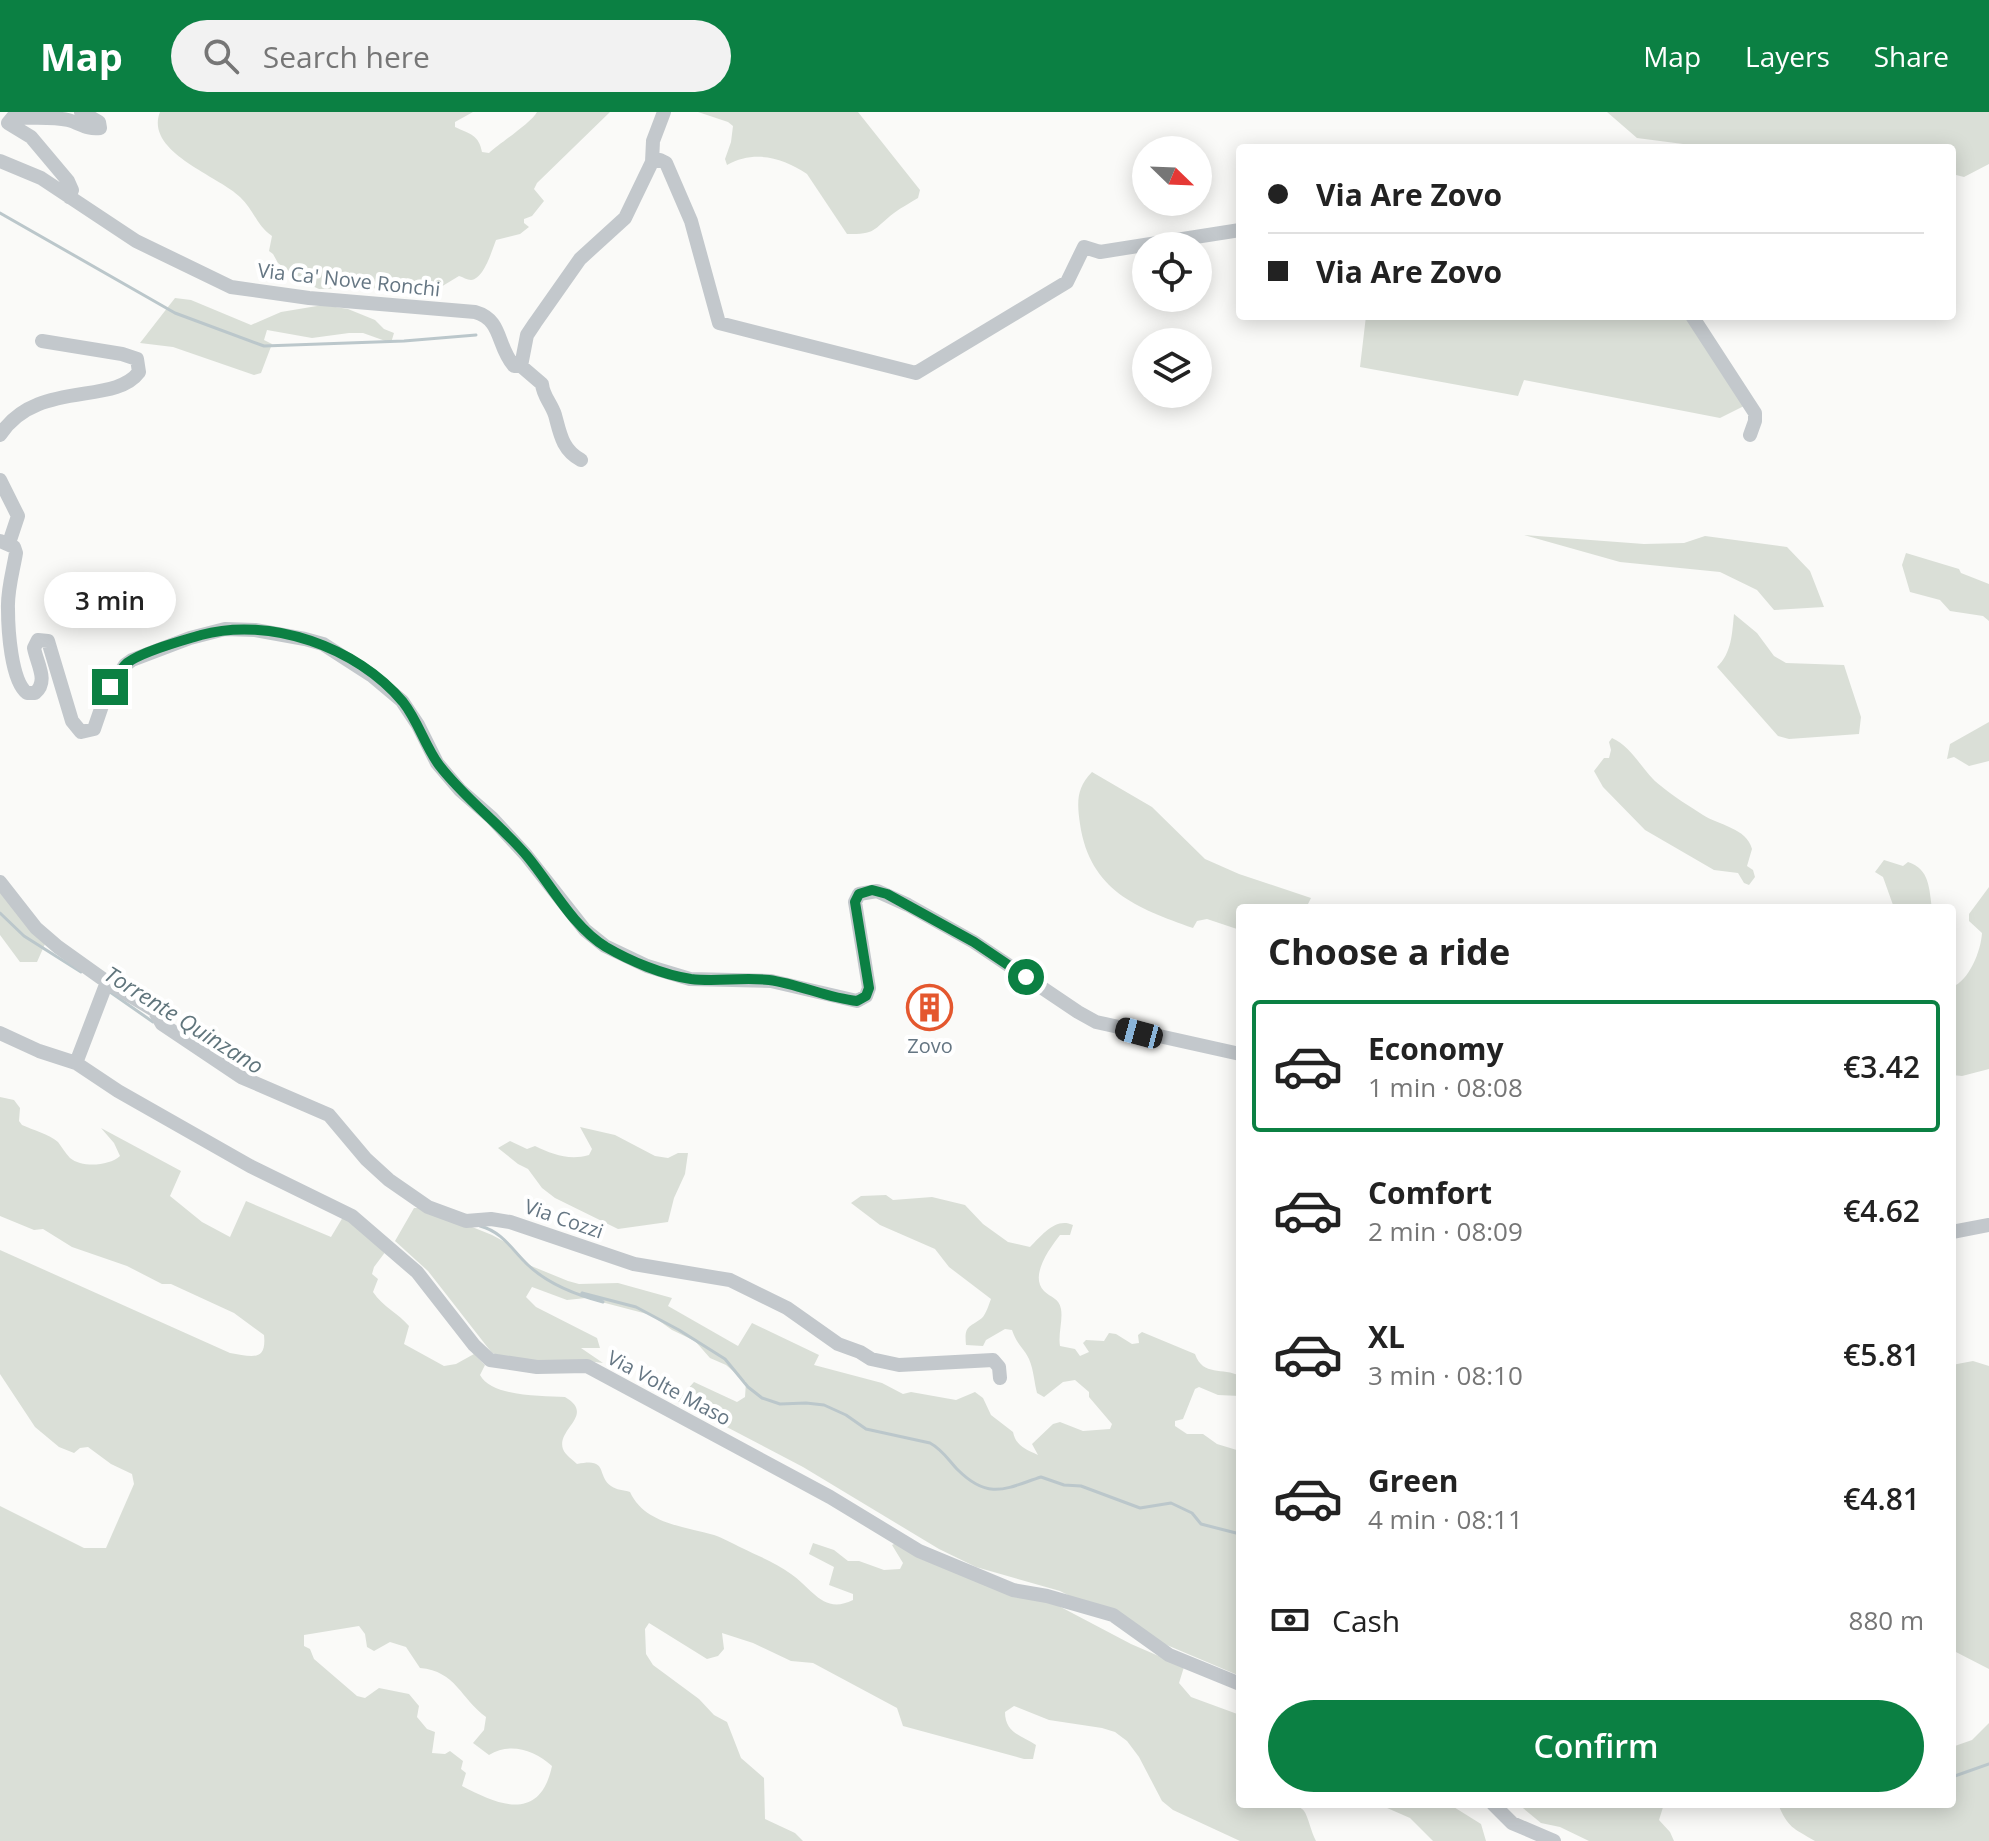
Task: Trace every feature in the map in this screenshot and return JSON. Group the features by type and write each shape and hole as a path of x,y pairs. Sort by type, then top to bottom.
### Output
{"street":[{"path":"69,197 72,190 68,181 31,137 8,123 13,117 56,119 70,120 90,129 100,128 99,122 81,112"},
{"path":"521,366 527,335 535,323 580,259 625,218 652,162 653,141 664,112"},
{"path":"652,162 660,160 666,163 691,221 719,323 916,373 1067,282 1084,247 1100,252 1236,231"},
{"name":"Via Ca' Nove Ronchi","path":"0,161 41,178 136,241 231,287 309,298 475,312 488,316 496,326 506,357 514,366 521,366 542,384 542,393 555,415 562,442 574,457 581,460"},
{"path":"1695,320 1755,413 1750,435"},
{"path":"0,435 9,421 34,405 118,386 139,372 137,359 122,354 42,341"},
{"path":"2,492 18,516 5,542 16,553 7,608 19,683 27,693 40,689 43,681 34,648 38,640 46,639 57,664 73,724 81,732 94,729 110,687 119,672 132,660 190,638 225,629 255,630 305,639 344,656 402,701 437,763 526,855 585,930 605,946 634,960 690,979 771,981 841,999 863,1000 869,988 855,902 859,894 877,891 974,942 1096,1022 1236,1053"},
{"name":"Via Cozzi","path":"0,882 36,928 106,986 154,1010 162,1024 241,1077 329,1115 366,1159 389,1180 450,1217 466,1221 491,1219 510,1222 634,1264 730,1280 787,1308 838,1344 871,1359 899,1365 993,1360 999,1367 1000,1378"},
{"path":"0,1033 39,1051 76,1063 106,986"},
{"name":"Via Volte Maso","path":"76,1063 108,1085 250,1166 352,1216 417,1272 474,1345 490,1360 537,1367 587,1366 830,1497 919,1551 1013,1590 1047,1596 1113,1615 1169,1655 1236,1682"},
{"path":"1956,1231 1989,1225"},
{"path":"1497,1808 1512,1823 1554,1841"}],"shaded area":[{"path":"160,112 473,112 455,122 455,127 473,136 482,152 489,153 537,112 610,112 537,183 534,189 544,201 532,216 524,219 529,227 520,234 496,240 487,263 476,278 470,280 459,276 426,296 369,288 319,289 301,281 278,263 269,251 272,236 240,197 173,151 163,139 158,126"},
{"path":"698,112 858,112 920,190 918,198 874,230 847,234 807,174 797,168 778,160 758,157 727,165 725,159 733,126"},
{"path":"1607,112 1989,112 1989,164 1964,177 1956,175 1956,144 1683,144 1637,138"},
{"path":"175,298 191,300 251,325 281,312 323,305 348,309 375,320 394,333 391,343 363,333 312,338 267,330 264,340 272,344 261,373 254,375 173,347 140,343"},
{"path":"1366,320 1697,320 1744,406 1720,418 1524,380 1518,396 1360,367"},
{"path":"1524,535 1644,544 1684,543 1705,536 1787,547 1810,571 1824,607 1774,610 1757,590 1720,572 1620,562"},
{"path":"1906,553 1959,569 1961,573 1989,584 1989,621 1983,616 1950,611 1940,600 1910,592 1902,565"},
{"path":"1734,614 1757,633 1774,656 1786,663 1844,665 1861,717 1859,734 1789,739 1778,736 1717,667 1728,649"},
{"path":"1989,722 1989,761 1969,766 1954,757 1947,759 1950,744"},
{"path":"1612,738 1626,747 1655,781 1671,793 1703,815 1744,836 1752,849 1747,866 1753,870 1755,877 1749,885 1738,873 1714,870 1645,830 1603,787 1594,771 1604,758 1609,758"},
{"path":"1092,772 1152,807 1205,859 1311,898 1308,904 1236,904 1236,929 1207,919 1197,921 1193,928 1135,904 1105,881 1085,847 1078,803 1083,784"},
{"path":"1884,860 1903,866 1908,862 1915,865 1927,880 1931,904 1893,904 1883,877 1875,872"},
{"path":"1989,887 1989,1069 1962,1076 1956,1075 1956,985 1964,979 1977,956 1982,933 1969,921 1969,914"},
{"path":"0,892 45,944 37,962 20,962 0,935"},
{"path":"0,1097 14,1100 20,1108 19,1121 22,1125 54,1139 75,1161 95,1164 120,1156 101,1128 181,1171 170,1196 202,1222 230,1237 246,1201 331,1237 343,1217 386,1251 374,1267 372,1274 378,1279 373,1292 409,1326 404,1344 444,1366 456,1364 474,1354 485,1365 480,1375 495,1388 565,1397 577,1410 562,1442 565,1453 577,1464 587,1462 598,1465 611,1486 630,1492 645,1511 666,1522 717,1536 780,1566 819,1598 834,1604 853,1600 853,1594 829,1585 834,1567 809,1554 813,1543 834,1550 848,1561 859,1561 884,1570 900,1569 903,1563 892,1545 900,1541 1055,1604 1131,1644 1184,1667 1179,1683 1191,1697 1236,1714 1236,1808 1300,1808 1316,1841 1240,1841 1173,1810 1162,1801 1139,1757 1127,1741 1115,1732 1049,1720 1014,1706 1005,1712 1008,1725 1015,1733 1036,1745 1033,1759 1024,1759 903,1726 897,1708 813,1663 791,1661 722,1633 724,1649 718,1656 707,1659 649,1623 645,1629 646,1654 653,1665 727,1722 741,1758 764,1778 765,1819 795,1833 803,1841 0,1841 0,1506 84,1548 106,1548 134,1484 132,1474 111,1464 88,1447 74,1453 59,1447 35,1427 0,1374 0,1250 230,1353 256,1356 263,1350 264,1344 264,1335 234,1313 171,1284 162,1284 127,1266 72,1247 43,1229 34,1230 0,1216","holes":["359,1626 365,1634 367,1647 374,1651 390,1642 406,1647 420,1668 432,1670 450,1680 486,1717 484,1730 473,1743 489,1755 505,1749 522,1750 552,1766 538,1796 528,1802 504,1803 462,1786 466,1773 461,1769 463,1761 450,1751 445,1754 432,1753 435,1732 427,1729 417,1717 419,1706 409,1694 379,1688 365,1698 357,1696 314,1659 310,1649 304,1646 304,1635"]},
{"path":"580,1127 615,1135 655,1156 668,1158 678,1153 688,1153 685,1174 668,1222 618,1229 555,1198 542,1188 528,1169 498,1148 510,1141 527,1149 535,1146 561,1156 589,1155 592,1149"},
{"path":"886,1195 893,1200 932,1197 965,1205 983,1224 1008,1242 1030,1247 1055,1225 1073,1225 1070,1235 1060,1235 1051,1247 1039,1278 1044,1291 1060,1305 1060,1346 1075,1349 1080,1356 1089,1352 1083,1343 1086,1340 1104,1341 1109,1333 1132,1344 1139,1343 1138,1335 1142,1332 1195,1354 1208,1369 1236,1374 1236,1396 1218,1395 1199,1387 1195,1389 1183,1419 1175,1421 1175,1426 1187,1434 1203,1434 1217,1444 1236,1450 1236,1674 1162,1643 1060,1591 976,1567 939,1549 803,1467 677,1401 694,1382 737,1402 745,1397 746,1382 726,1365 710,1358 695,1341 651,1315 586,1298 567,1300 532,1287 526,1297 536,1307 597,1338 600,1348 581,1348 603,1363 579,1360 525,1362 492,1353 428,1271 395,1241 414,1208 425,1208 492,1235 505,1242 524,1263 568,1281 579,1284 618,1283 672,1298 668,1306 738,1346 752,1323 819,1355 814,1365 882,1383 903,1394 911,1392 956,1400 975,1392 983,1398 991,1415 1013,1432 1019,1444 1038,1455 1032,1444 1053,1424 1060,1422 1083,1431 1110,1429 1112,1424 1089,1397 1089,1392 1075,1380 1063,1382 1044,1397 1037,1393 1029,1359 1012,1330 1005,1329 986,1340 983,1346 966,1345 967,1330 983,1316 991,1299 949,1267 935,1249 880,1225 851,1203 861,1196"},
{"path":"1973,1361 1989,1366 1989,1669 1956,1652 1956,1364"},
{"path":"1989,1723 1989,1841 1815,1841 1792,1827 1780,1808 1956,1808 1956,1746 1972,1740"},
{"path":"1387,1808 1455,1808 1481,1824 1486,1841 1433,1841 1410,1818"},
{"path":"1523,1808 1663,1808 1659,1820 1674,1841 1589,1841 1560,1827 1541,1823"}],"waterway":[{"path":"0,213 175,313 264,346 476,335"},
{"name":"Torrente Quinzano","path":"0,913 24,936 81,972"},
{"name":"Torrente Quinzano","path":"110,992 153,1022"},
{"name":"Torrente Quinzano","path":"480,1226 501,1237 528,1265 554,1284 603,1302 582,1293 636,1307 679,1330 725,1359 748,1387 762,1398 780,1404 824,1405 866,1429 930,1443 969,1480 989,1489 1008,1488 1041,1477 1064,1485 1081,1486 1140,1508 1171,1503 1192,1513 1201,1524 1236,1533"},
{"name":"Torrente Quinzano","path":"1956,1776 1989,1764"}],"place":[{"name":"Zovo","path":"930,1007"}],"route":[{"path":"110,687 119,672 132,660 190,638 225,629 255,630 323,644 371,675 402,701 437,763 460,790 492,818 526,855 585,930 621,954 647,966 690,979 771,981 841,999 863,1000 869,988 855,902 859,894 872,890 887,894 974,942 1026,977"}]}
